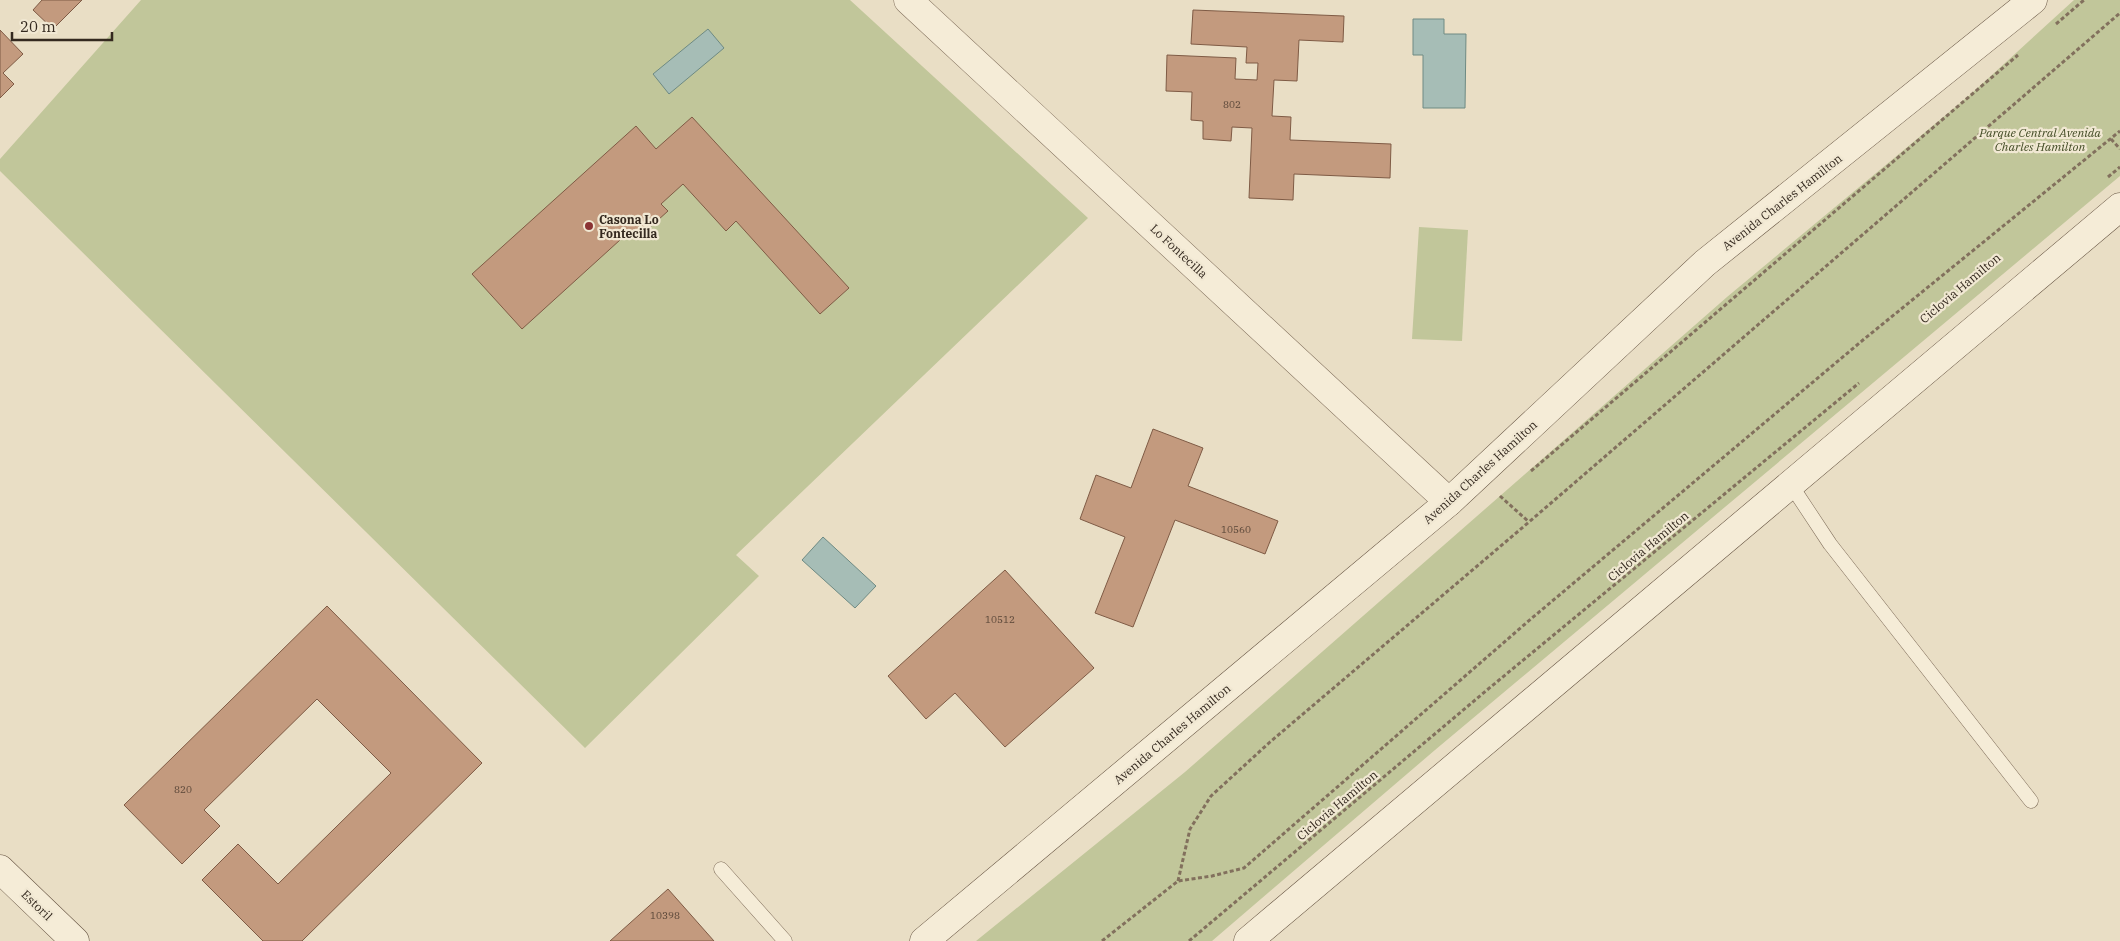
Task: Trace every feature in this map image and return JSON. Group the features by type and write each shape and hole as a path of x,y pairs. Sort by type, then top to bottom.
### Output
{"main road":[{"name":"Lo Fontecilla","path":"908,0 1450,502"},
{"name":"Avenida Charles Hamilton","path":"924,941 1450,502 1705,263 2033,0"},
{"path":"1248,941 2120,207"},
{"name":"Estoril","path":"0,869 75,941"}],"lane":[{"path":"1791,485 1836,552 2031,801"},
{"path":"721,869 785,941"}],"path":[{"path":"1178,881 1190,829 1211,796 1270,742 1529,522 2120,13"},
{"path":"1102,941 1178,881 1212,876 1244,868 1600,561 1863,340 2120,131"},
{"path":"2111,139 2120,149"},
{"path":"2105,179 2120,167"},
{"name":"Ciclovia Hamilton","path":"1189,941 1495,684 1861,381"},
{"path":"1478,475 1529,522"}],"green space":[{"path":"141,0 850,0 1088,218 736,555 759,576 585,748 0,171 0,159"},
{"name":"Parque Central Avenida Charles Hamilton","path":"2074,0 2120,0 2120,176 1435,750 1212,941 976,941 1185,772 1727,297 1970,95"},
{"path":"1419,227 1468,230 1462,341 1412,339"}],"water":[{"path":"1413,19 1444,19 1444,34 1466,34 1465,108 1423,108 1423,55 1413,55"},
{"path":"708,29 724,48 669,94 653,74"},
{"path":"823,537 876,586 855,608 802,560"}],"building":[{"path":"42,0 82,0 53,29 33,10"},
{"path":"1193,10 1344,16 1343,42 1299,40 1297,81 1274,80 1272,116 1291,117 1290,140 1391,144 1390,178 1294,174 1293,200 1249,198 1252,128 1232,127 1231,141 1203,139 1203,121 1191,120 1192,92 1166,91 1167,55 1236,58 1235,79 1257,80 1258,63 1246,63 1247,47 1191,44"},
{"path":"0,30 23,54 3,73 14,84 0,98"},
{"name":"Casona Lo Fontecilla","path":"692,117 849,288 820,314 736,221 726,231 683,184 661,204 668,211 638,238 631,230 522,329 472,274 636,126 656,149"},
{"path":"1153,429 1203,448 1188,486 1278,521 1265,554 1175,520 1133,627 1095,613 1125,537 1080,519 1096,475 1131,488"},
{"path":"1005,570 1094,668 1005,747 955,693 926,719 888,676"},
{"path":"327,606 482,763 302,941 263,941 202,880 238,844 278,884 391,773 317,699 204,810 220,826 182,864 124,805"},
{"path":"668,889 714,941 610,941"}],"place":[{"name":"Casona Lo Fontecilla","path":"589,226"}]}
